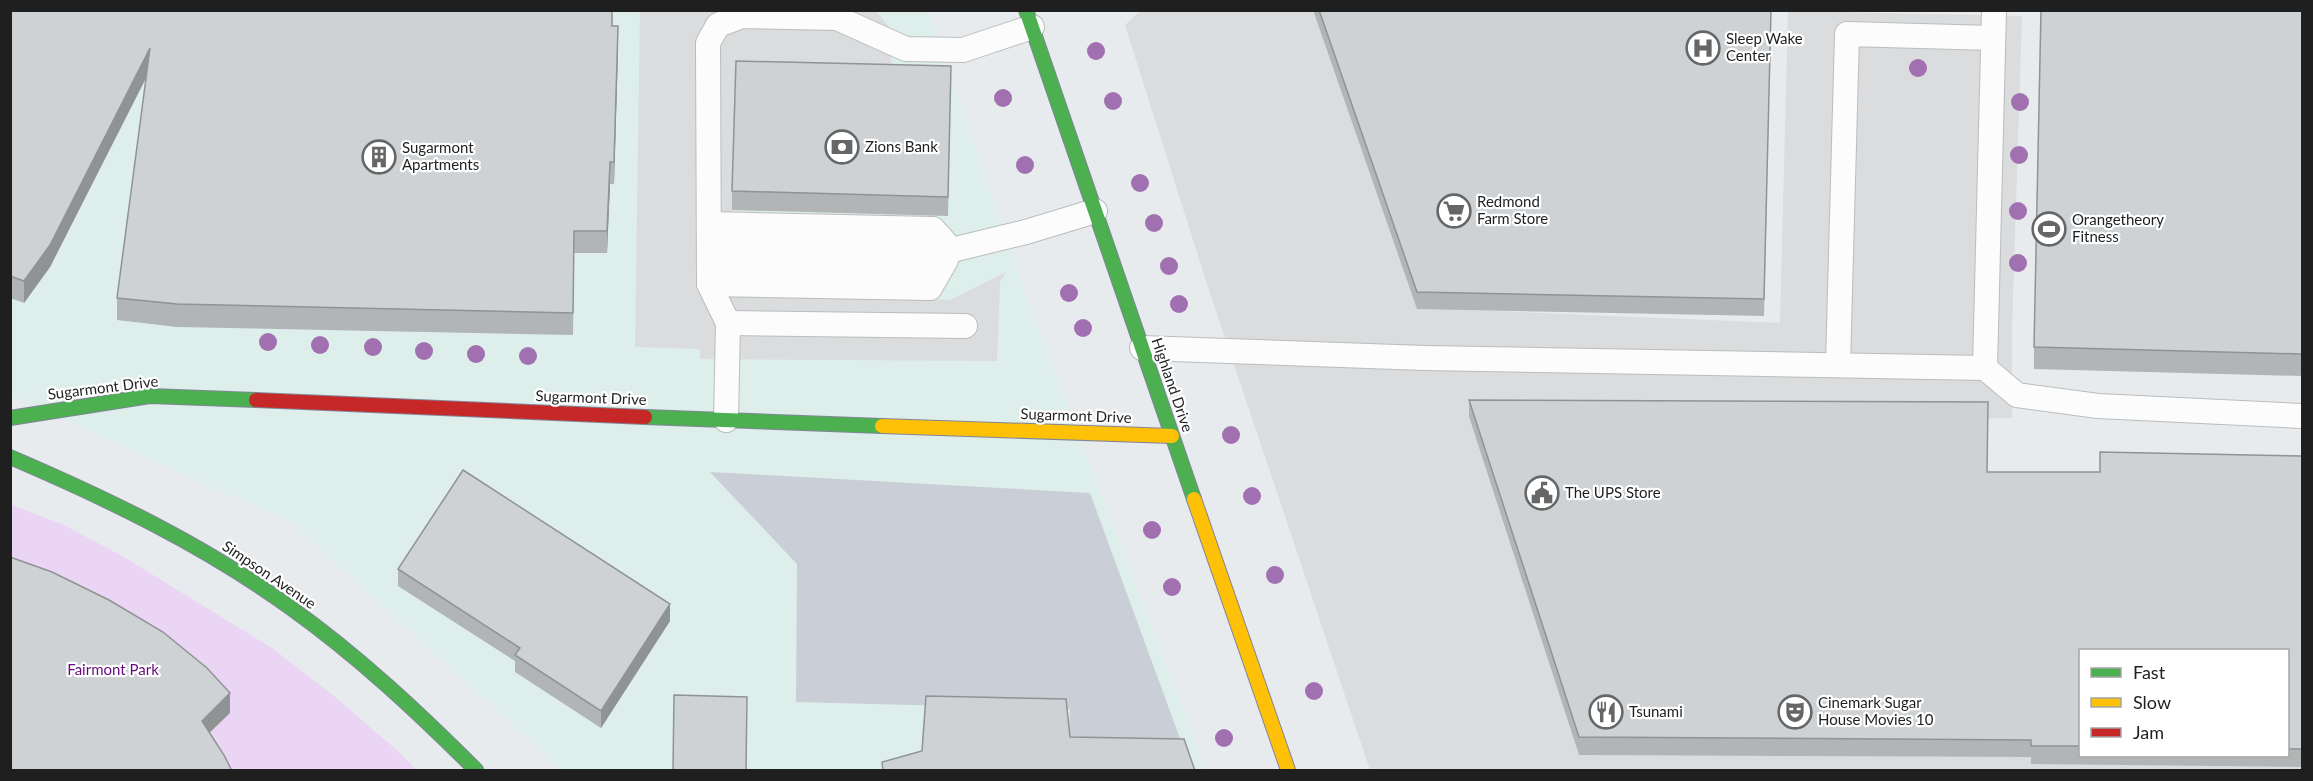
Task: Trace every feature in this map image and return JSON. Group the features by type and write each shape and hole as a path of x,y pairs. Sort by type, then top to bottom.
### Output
{"street":[{"name":"Highland Drive","path":"1029,19 1288,771"},
{"name":"Sugarmont Drive","path":"10,418 150,396 1172,436"},
{"name":"Simpson Avenue","path":"10,457 89,491 151,522 262,588 318,628 371,671 476,771"}],"lane":[{"path":"1985,368 1994,10"},
{"path":"726,420 728,323 709,254 708,43 718,25 742,16 837,18 906,49 963,50 1029,19"},
{"path":"1838,365 1847,34 1994,38"},
{"path":"709,254 947,258 1095,211"},
{"path":"709,254 933,229 947,258"},
{"path":"709,254 930,288"},
{"path":"915,326 930,288 947,258"},
{"path":"728,323 965,326"},
{"path":"1142,348 1425,358 1985,368 2017,395 2098,406 2302,416"}],"shaded area":[{"path":"11,11 928,11 1031,309 1206,770 562,770 292,523 11,396"},
{"path":"640,11 876,11 892,31 891,69 736,79 730,296 950,300 1006,272 1000,282 997,361 700,359 700,349 635,347"},
{"path":"1140,11 1328,11 1425,308 1780,323 1788,11 2022,16 2012,331 2012,418 1469,418 1579,755 1981,757 2050,743 2079,757 2289,757 2302,747 2302,770 1370,770 1206,281 1125,25"},
{"path":"710,472 1090,493 1182,744 1068,742 1070,709 796,702 797,564"}],"green space":[{"name":"Fairmont Park","path":"10,504 64,525 124,557 272,648 334,696 400,753 416,770 11,770"}],"building":[{"name":"Sugarmont Apartments","path":"10,10 612,10 612,26 618,26 614,162 610,162 607,231 574,231 573,313 177,304 117,298 150,48 50,245 24,281 10,276"},
{"path":"1319,10 1771,10 1764,299 1417,292"},
{"path":"2041,10 2302,10 2302,354 2034,347"},
{"name":"Zions Bank","path":"736,61 951,66 948,197 732,191"},
{"path":"1469,400 1988,402 1987,472 2100,472 2100,452 2302,456 2302,749 2289,749 2289,649 2079,649 2079,746 2031,746 2031,740 1579,737"},
{"path":"463,470 670,604 601,711 515,655 520,648 398,569"},
{"path":"10,557 52,572 109,600 163,632 207,668 230,693 202,721 232,771 10,771"},
{"path":"674,695 747,697 746,771 673,771"},
{"path":"926,696 1066,699 1070,737 1184,739 1195,771 883,771 882,762 922,751"}],"traffic: fast":[{"path":"1026,10 1194,499"},
{"path":"10,418 150,396 256,400"},
{"path":"645,417 882,426"},
{"path":"10,457 83,489 155,525 258,585 316,626 364,665 476,770"}],"traffic: slow":[{"path":"882,426 1172,436"},
{"path":"1194,499 1288,770"}],"traffic: jam":[{"path":"256,400 645,417"}],"place":[{"name":"Sleep Wake Center","path":"1703,48"},
{"name":"Zions Bank","path":"842,147"},
{"name":"Sugarmont Apartments","path":"379,157"},
{"name":"Redmond Farm Store","path":"1454,211"},
{"name":"Orangetheory Fitness","path":"2049,229"},
{"name":"The UPS Store","path":"1542,493"},
{"name":"Tsunami","path":"1606,712"},
{"name":"Cinemark Sugar House Movies 10","path":"1795,712"}]}
